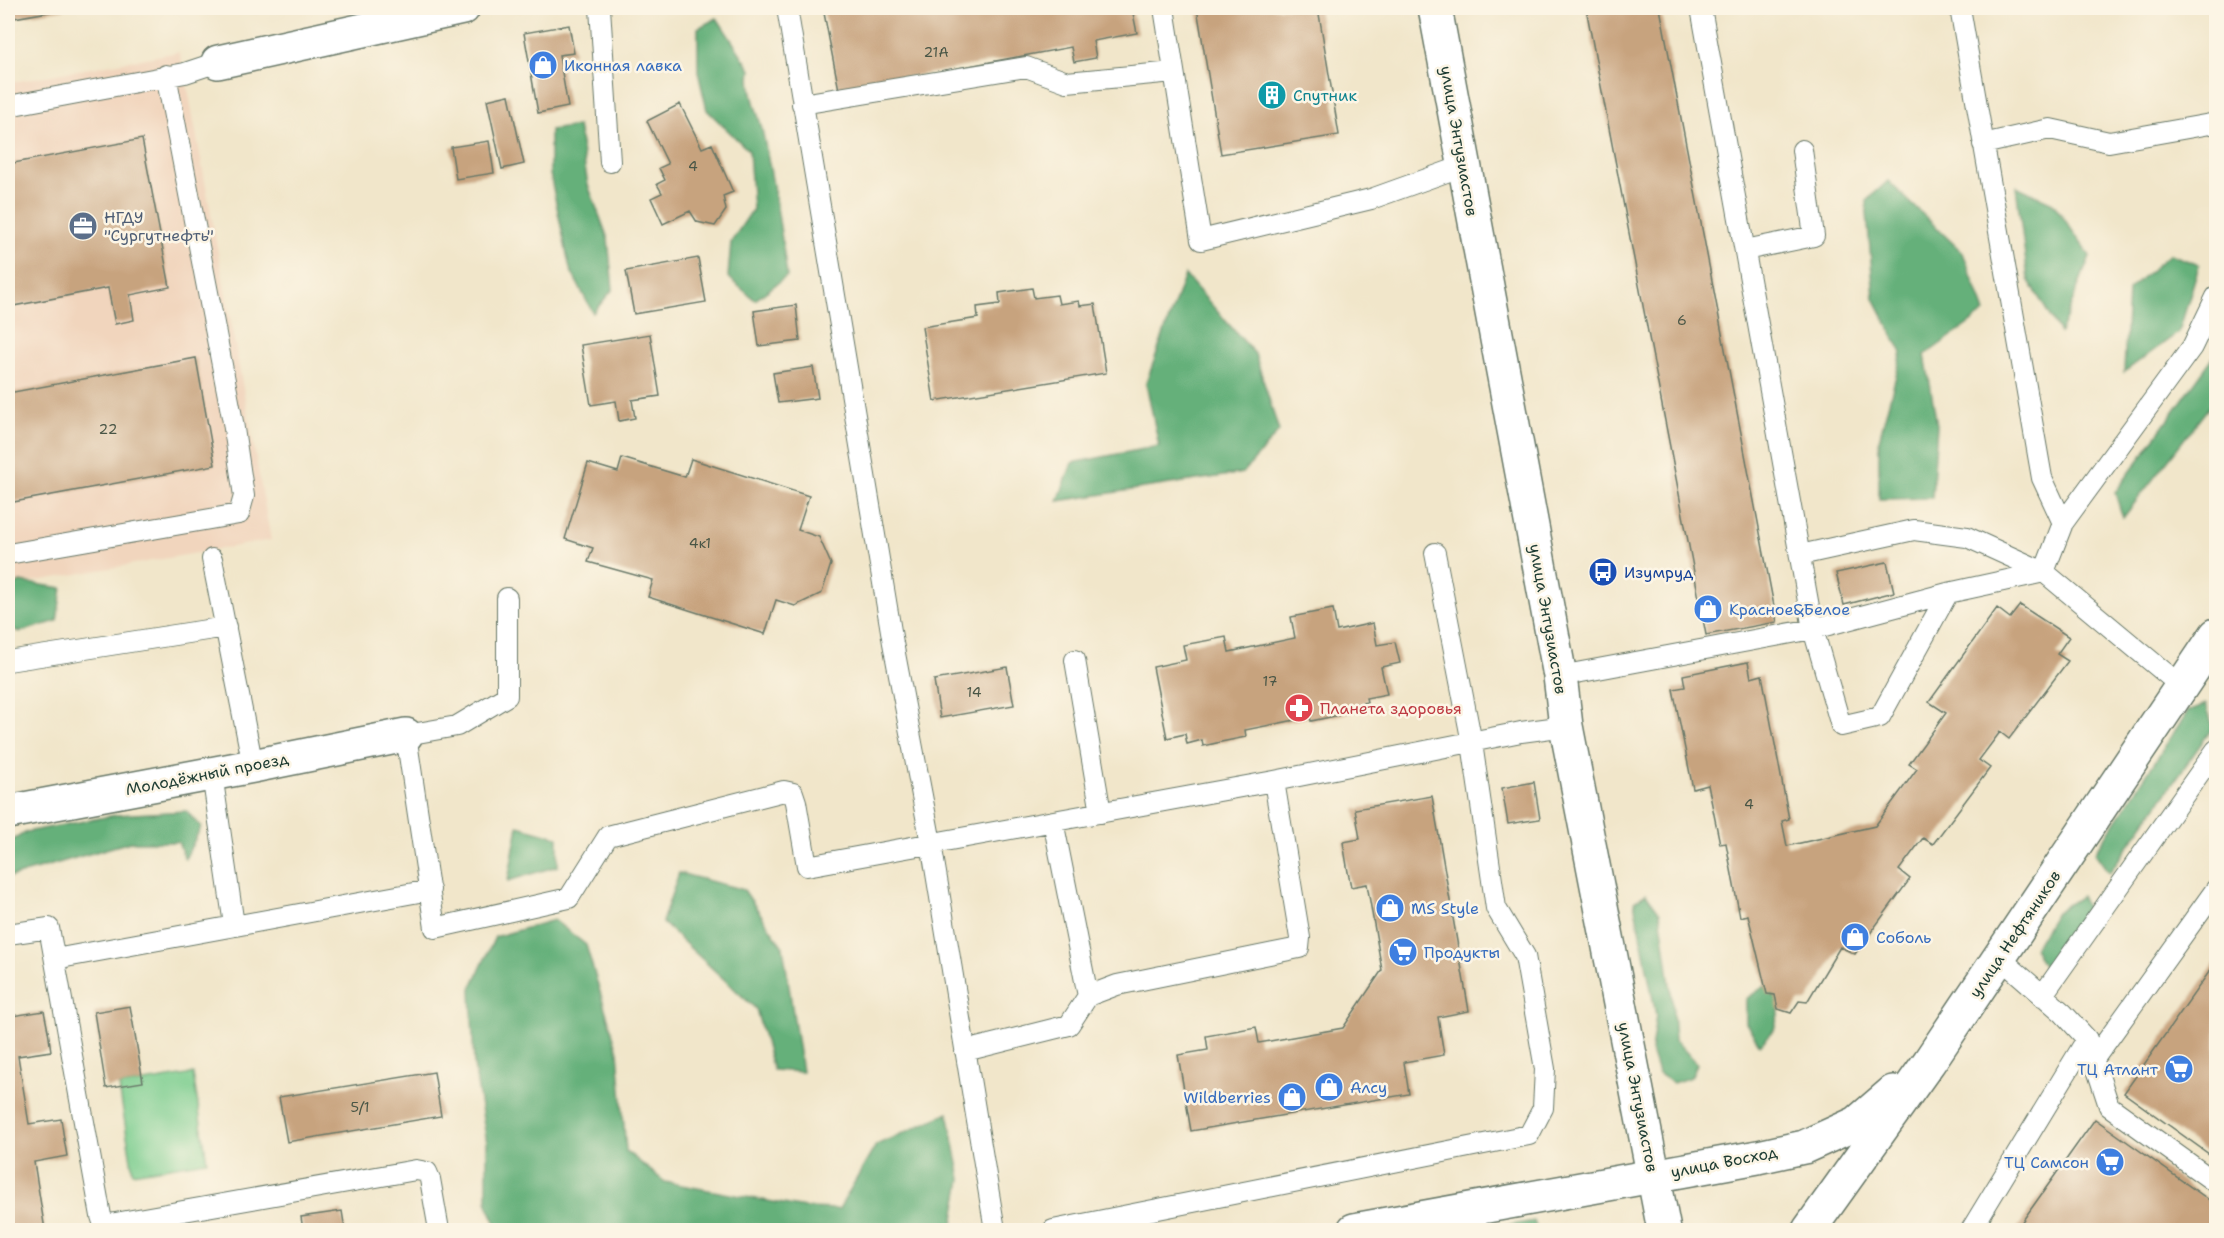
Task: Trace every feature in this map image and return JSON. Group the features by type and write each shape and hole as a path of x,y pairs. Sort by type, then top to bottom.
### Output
{"street":[{"path":"218,62 463,8"},
{"name":"улица Энтузиастов","path":"1435,8 1560,675 1566,726 1664,1230"},
{"name":"улица Нефтяников","path":"1809,1230 1929,1062 2217,635"},
{"name":"Молодёжный проезд","path":"8,812 406,735"},
{"name":"улица Восход","path":"1365,1229 1804,1147 1857,1123 1929,1062"}],"lane":[{"path":"600,8 610,162"},
{"path":"787,8 891,632 931,843 994,1230"},
{"path":"1164,8 1201,240 1371,199 1463,166"},
{"path":"1701,8 1813,629 1841,726 1880,717 1948,593"},
{"path":"1960,8 2042,478 2063,523"},
{"path":"8,106 185,73 218,62"},
{"path":"802,104 1026,67 1067,82 1174,72"},
{"path":"8,554 239,514 244,496 233,422 166,75"},
{"path":"1983,144 2050,129 2109,142 2217,123"},
{"path":"1745,250 1814,236 1802,150"},
{"path":"2044,572 2063,523 2192,347 2217,297"},
{"path":"1800,555 1914,530 1967,537 2044,572 2181,686"},
{"path":"1053,1230 1528,1135 1543,1108 1545,1069 1525,956 1496,908 1472,743 1435,553"},
{"path":"212,559 253,766"},
{"path":"1560,675 1813,629 1948,593 2044,572"},
{"path":"507,598 507,696 457,726 406,735 435,928 569,898 608,836 784,791 793,793 796,802 807,866 1274,781 1521,732 1566,726"},
{"path":"8,661 226,627"},
{"path":"1075,660 1101,813"},
{"path":"2042,996 2217,750"},
{"path":"212,774 234,925"},
{"path":"965,1051 1069,1024 1088,996 1117,985 1299,948 1300,938 1274,781"},
{"path":"1053,821 1088,996"},
{"path":"2094,1059 2217,889"},
{"path":"55,959 430,890"},
{"path":"8,934 49,928 104,1225 416,1170 427,1172 430,1179 439,1230"},
{"path":"2000,958 2062,1013 2086,1039 2109,1106 2217,1183"},
{"path":"1971,1230 2086,1039"}],"shaded area":[{"path":"179,52 185,73 271,540 8,586 8,83"}],"green space":[{"path":"717,18 751,70 752,94 767,152 785,258 787,276 755,300 728,277 731,242 753,209 749,151 707,110 698,72 698,28"},
{"path":"578,126 588,185 608,239 613,289 593,313 570,269 550,174 550,130"},
{"path":"1888,181 1963,253 1985,312 1925,355 1937,425 1932,498 1879,499 1879,440 1902,353 1874,298 1866,201"},
{"path":"2016,186 2053,203 2090,256 2060,333 2028,279"},
{"path":"2170,254 2199,265 2179,332 2124,372 2128,290"},
{"path":"1185,275 1255,354 1279,431 1243,473 1058,501 1072,463 1159,446 1146,383"},
{"path":"2216,353 2216,398 2123,518 2115,493"},
{"path":"20,582 62,588 57,621 20,632 8,628 8,590"},
{"path":"2206,704 2213,727 2109,873 2095,853 2188,711"},
{"path":"186,811 201,827 185,859 178,842 130,842 10,877 8,843 26,832 116,815"},
{"path":"518,826 558,837 558,866 508,881"},
{"path":"679,873 744,890 783,947 802,1072 773,1070 756,1009 662,922"},
{"path":"1646,894 1660,913 1672,999 1675,1040 1697,1064 1691,1077 1673,1083 1658,1073 1651,1051 1656,1015 1634,902"},
{"path":"2081,896 2088,911 2046,971 2034,948 2056,912"},
{"path":"554,920 586,945 618,1052 626,1151 665,1182 805,1208 839,1209 876,1145 948,1113 961,1179 952,1230 499,1230 487,1204 487,1143 474,1065 471,989 495,937"},
{"path":"1765,986 1781,1003 1774,1030 1760,1045 1746,1023 1746,999"},
{"path":"193,1074 207,1161 133,1173 119,1086"},
{"path":"1534,1221 1537,1230 1480,1230"}],"building":[{"path":"8,8 65,8 65,9 8,19"},
{"path":"823,8 1132,8 1137,33 1093,41 1096,58 1074,62 1071,47 839,90"},
{"name":"Спутник","path":"1197,8 1318,8 1339,135 1221,154"},
{"path":"1586,8 1660,8 1777,622 1706,635"},
{"path":"569,25 574,53 559,55 568,107 538,113 524,33"},
{"path":"509,95 524,164 502,169 487,100"},
{"path":"680,104 702,148 712,144 733,192 723,196 726,210 715,226 697,222 690,211 663,224 651,198 662,193 657,184 665,180 659,168 668,164 647,121"},
{"name":"НГДУ \"Сургутнефть\"","path":"142,139 170,287 130,295 134,320 115,324 108,288 8,307 8,164"},
{"path":"489,141 494,173 456,179 451,147"},
{"path":"698,258 706,302 634,314 626,271"},
{"path":"1032,288 1034,298 1057,295 1059,304 1079,301 1080,306 1095,304 1106,373 934,401 922,327 978,318 977,307 1000,304 999,293"},
{"path":"796,305 800,341 759,346 754,311"},
{"path":"650,334 660,396 632,400 635,418 619,421 616,401 591,405 581,345"},
{"path":"196,358 215,465 8,503 8,393"},
{"path":"813,367 818,398 778,403 773,373"},
{"path":"622,458 685,477 691,459 809,496 798,530 819,537 831,564 822,593 795,606 776,600 765,634 648,597 653,580 588,562 593,548 565,539 588,463 618,472"},
{"path":"1887,562 1894,592 1844,605 1836,573"},
{"path":"2020,605 2069,637 2057,654 2068,661 2009,739 2000,732 1979,760 1990,768 1933,844 1923,838 1899,870 1910,879 1855,954 1840,947 1807,1002 1799,1001 1791,1013 1778,1009 1775,995 1767,994 1748,915 1740,917 1726,843 1720,844 1708,785 1693,789 1673,689 1685,687 1683,675 1748,662 1751,678 1762,675 1789,819 1782,821 1787,846 1875,826 1917,769 1909,764 1946,713 1929,702 1997,608 2010,618"},
{"path":"1333,609 1337,631 1373,623 1377,645 1395,642 1400,663 1381,667 1387,694 1366,698 1367,702 1352,705 1354,712 1311,721 1310,717 1245,730 1246,737 1203,746 1202,740 1187,744 1185,734 1167,738 1153,667 1186,660 1183,645 1226,637 1229,652 1295,638 1291,617"},
{"path":"1007,667 1014,705 940,718 934,680"},
{"path":"1534,782 1540,819 1508,824 1502,788"},
{"path":"1432,796 1469,1011 1438,1017 1444,1055 1404,1062 1409,1094 1191,1131 1178,1055 1208,1050 1206,1036 1256,1027 1259,1043 1343,1028 1382,970 1367,884 1351,887 1348,872 1343,842 1360,839 1355,809"},
{"name":"ТЦ Атлант","path":"2216,962 2216,1159 2124,1093"},
{"path":"8,995 12,1016 44,1011 48,1031 51,1051 18,1056 29,1124 61,1119 67,1156 34,1162 45,1230 8,1230"},
{"path":"130,1006 143,1082 106,1088 94,1012"},
{"path":"434,1072 441,1116 287,1142 279,1097"},
{"name":"ТЦ Самсон","path":"2095,1119 2216,1205 2216,1230 2016,1230"},
{"path":"342,1211 345,1230 303,1230 301,1217"}],"place":[{"name":"Иконная лавка","path":"543,65"},
{"name":"Спутник","path":"1272,95"},
{"name":"НГДУ \"Сургутнефть\"","path":"83,226"},
{"name":"Изумруд","path":"1603,572"},
{"name":"Красное&Белое","path":"1708,609"},
{"name":"Планета здоровья","path":"1299,708"},
{"name":"MS Style","path":"1390,908"},
{"name":"Соболь","path":"1855,937"},
{"name":"Продукты","path":"1403,952"},
{"name":"ТЦ Атлант","path":"2179,1069"},
{"name":"Алсу","path":"1329,1087"},
{"name":"Wildberries","path":"1292,1097"},
{"name":"ТЦ Самсон","path":"2110,1162"}]}
